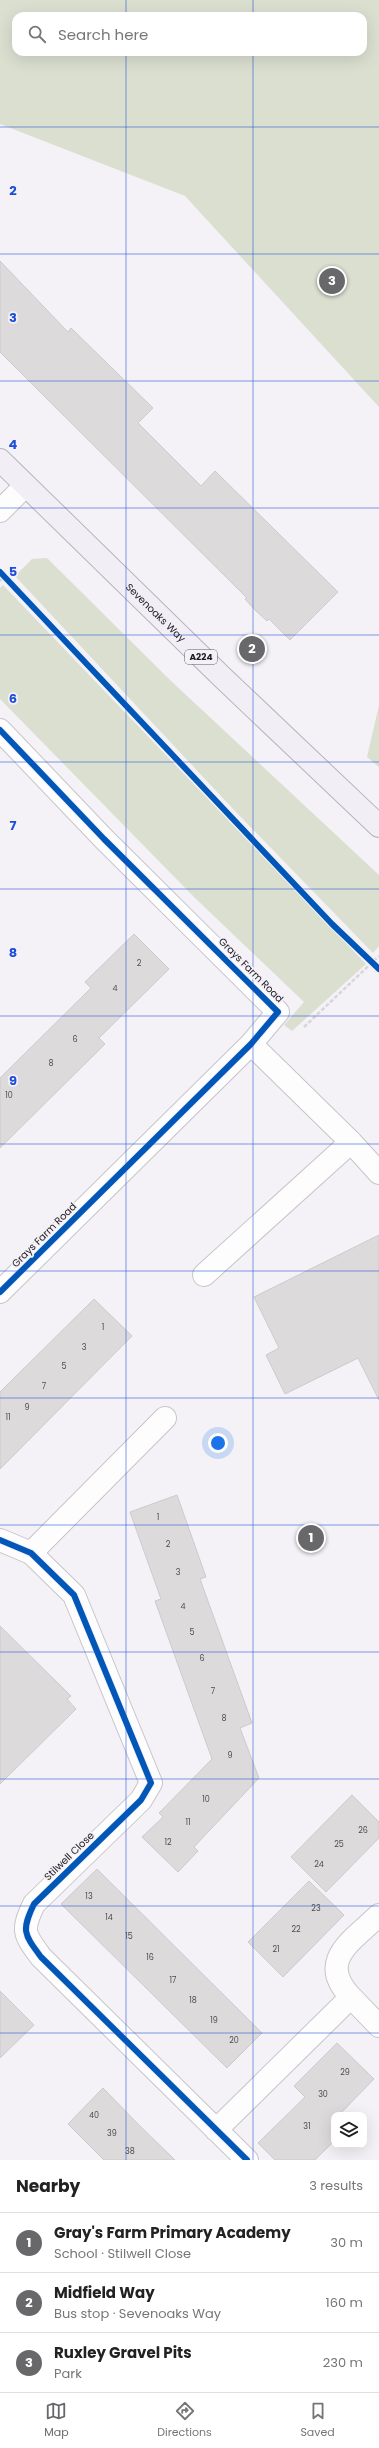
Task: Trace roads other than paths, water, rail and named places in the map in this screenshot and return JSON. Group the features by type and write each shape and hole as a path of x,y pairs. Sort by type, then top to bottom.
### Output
{"main road":[{"name":"Sevenoaks Way","path":"1,461 25,486 379,826"}],"street":[{"path":"0,511 25,486"},
{"name":"Grays Farm Road","path":"0,730 104,839 278,1012 251,1044 0,1292"},
{"path":"251,1044 351,1142 379,1173"},
{"path":"204,1275 351,1142"},
{"path":"31,1553 165,1418"},
{"name":"Stilwell Close","path":"0,1540 31,1553 74,1596 151,1783 141,1800 34,1904 25,1923 28,1939 41,1957 247,2160"},
{"path":"379,1915 342,1952 335,1968 339,1985 379,2026"},
{"path":"216,2130 351,1997"}],"place":[{"name":"Ruxley Gravel Pits","path":"332,281"},
{"name":"Midfield Way","path":"252,649"},
{"name":"Gray's Farm Primary Academy","path":"311,1538"}]}
